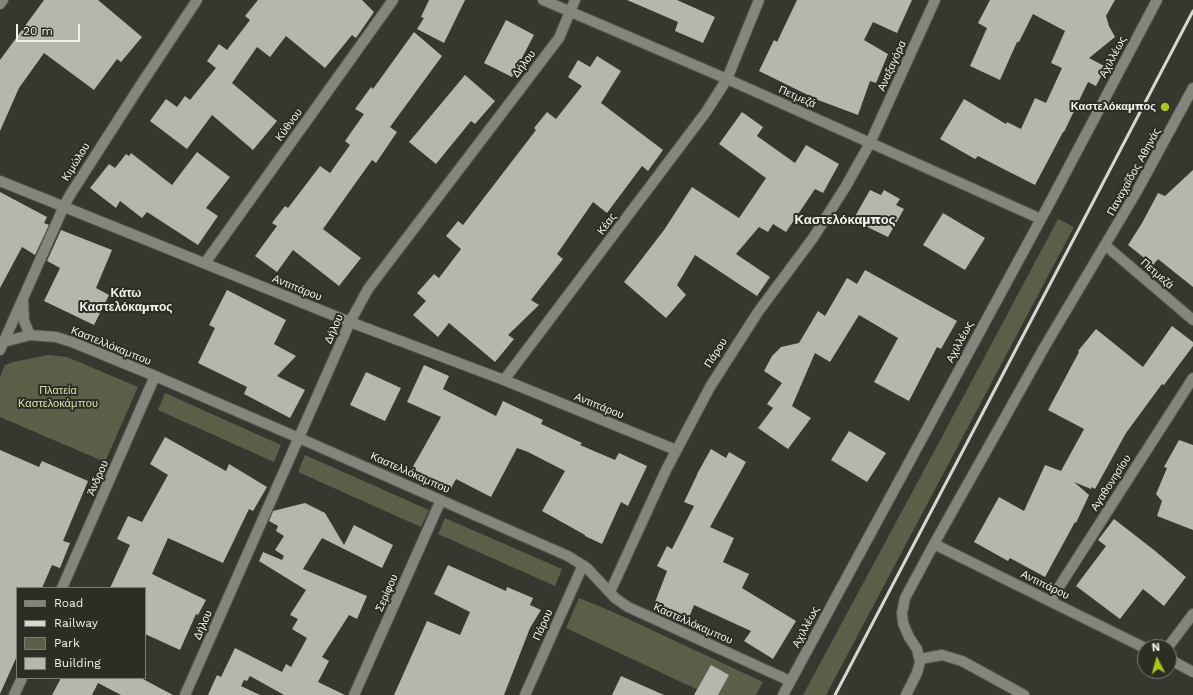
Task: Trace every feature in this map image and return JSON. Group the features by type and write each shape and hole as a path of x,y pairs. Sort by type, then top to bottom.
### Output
{"street":[{"path":"0,4 3,0"},
{"name":"Κιμώλου","path":"1,345 64,206 112,128 198,0"},
{"name":"Κύθνου","path":"205,263 393,0"},
{"name":"Πετμεζά","path":"543,0 727,79 1040,219"},
{"name":"Δήλου","path":"185,695 350,322 368,289 559,38 575,0"},
{"name":"Κέας","path":"504,380 717,97 727,79 759,0"},
{"name":"Αναξαγόρα","path":"870,143 935,0"},
{"name":"Αχιλλέως","path":"782,695 1157,0"},
{"name":"Παναχαΐδος Αθηνάς","path":"920,658 917,649 905,629 902,619 905,598 910,587 1041,353 1134,197 1193,88"},
{"name":"Πάρου","path":"610,592 676,450 710,387 730,353 758,312 813,238 846,186 870,143"},
{"name":"Αντιπάρου","path":"0,181 350,322 504,380 676,450"},
{"name":"Πετμεζά","path":"1105,245 1193,320"},
{"path":"23,299 24,321 30,335"},
{"name":"Καστελλόκαμπου","path":"1,345 30,335 64,339 155,376 561,553 583,565 594,574 621,603 628,607 790,681"},
{"name":"Άνδρου","path":"62,587 155,376"},
{"name":"Αγαθονησίου","path":"1050,601 1193,378"},
{"name":"Σερίφου","path":"354,695 441,500"},
{"name":"Αντιπάρου","path":"934,544 1137,644"},
{"name":"Πάρου","path":"525,695 583,565"},
{"path":"1174,639 1193,614"},
{"path":"906,695 917,673 920,658 942,655 962,661 1024,695"},
{"path":"1177,663 1193,672"},
{"path":"14,695 22,679"}],"green space":[{"path":"1058,219 1074,227 826,695 803,695 944,433"},
{"name":"Πλατεία Καστελοκάμπου","path":"48,355 67,357 138,387 105,462 0,417 0,377 5,365"},
{"path":"165,393 281,445 274,462 158,410"},
{"path":"305,455 429,510 421,527 298,472"},
{"path":"445,518 562,569 555,586 438,534"},
{"path":"579,598 611,611 763,682 756,695 709,695 566,628"}],"building":[{"path":"44,0 98,0 142,37 121,62 117,59 94,90 44,53 19,88 0,131 0,60"},
{"path":"258,0 362,0 374,12 356,38 352,35 325,68 286,36 270,57 257,47 232,83 277,121 253,150 212,115 187,149 150,121 166,99 177,107 185,96 190,100 216,68 207,61 219,44 227,50 250,20 245,16"},
{"path":"429,0 465,0 444,43 417,29 424,18 421,17"},
{"path":"627,0 677,0 715,17 703,43 675,31 678,22"},
{"path":"797,0 912,0 897,33 873,22 864,40 888,54 876,83 870,81 858,115 818,100 759,71 774,40 777,42"},
{"path":"990,0 1115,0 1106,16 1115,37 1089,58 1106,67 1096,86 1088,82 1064,132 1035,185 978,156 975,159 940,139 964,99 1006,124 1007,122 1021,129 1035,98 1046,103 1062,68 1051,63 1065,31 1033,14 1019,42 1017,42 1000,80 970,66 987,28 978,23"},
{"path":"506,20 534,35 512,77 484,63"},
{"path":"414,32 442,56 390,127 397,132 376,163 372,160 323,229 361,258 339,286 293,250 277,272 255,256 277,226 272,223 285,206 288,208 320,166 330,173 350,145 345,141 364,114 355,109 371,87 373,89"},
{"path":"597,56 621,71 601,103 663,150 648,171 642,166 607,213 593,202 557,254 563,259 531,300 539,305 508,335 514,339 495,362 449,323 438,337 413,315 426,301 417,293 434,274 439,278 461,249 446,236 458,221 463,225 536,130 534,128 547,112 556,119 582,86 568,77 578,60 590,67"},
{"path":"465,75 495,101 475,124 471,121 436,164 409,142"},
{"path":"742,112 763,127 757,136 795,163 806,145 839,164 823,193 815,189 786,232 773,224 768,232 759,227 736,254 770,277 757,296 695,255 677,285 686,295 666,318 624,282 664,230 692,187 739,218 766,178 719,144"},
{"path":"197,152 230,177 206,208 218,216 198,245 147,212 142,218 120,201 116,208 90,188 109,164 115,168 126,154 129,156 131,153 172,185"},
{"path":"1193,170 1193,287 1158,259 1153,265 1128,245 1158,193 1165,196"},
{"path":"870,190 881,195 884,190 900,199 896,205 904,209 888,237 853,220"},
{"path":"0,192 47,217 44,223 49,225 35,255 22,247 0,288"},
{"path":"943,213 985,238 965,270 923,245"},
{"path":"61,230 112,250 96,288 109,295 94,325 44,301 60,268 47,261"},
{"path":"865,270 957,321 941,349 937,347 909,401 874,382 898,338 859,315 830,362 815,353 792,406 811,418 788,449 758,428 773,408 767,404 782,383 764,371 772,356 781,347 799,343 818,311 825,316 847,278 857,284"},
{"path":"227,290 286,320 274,344 296,356 277,376 305,390 290,418 244,394 247,387 198,363 215,328 209,325"},
{"path":"1172,326 1193,342 1193,346 1164,385 1162,384 1126,433 1095,489 1092,487 1091,489 1074,482 1089,495 1076,523 1075,522 1045,577 1010,558 1008,561 974,542 999,497 1024,511 1045,465 1061,471 1084,429 1048,410 1079,352 1078,351 1096,329 1143,367"},
{"path":"424,365 449,376 443,389 496,416 503,401 543,420 541,424 582,443 580,445 615,460 619,453 647,466 628,506 621,502 602,544 542,511 565,471 528,452 517,448 491,497 456,479 449,492 411,470 441,417 407,402"},
{"path":"366,372 401,388 385,421 350,405"},
{"path":"849,431 886,453 867,482 831,460"},
{"path":"165,437 226,471 229,464 267,487 253,511 249,509 223,563 168,538 152,574 206,600 198,615 196,614 180,650 146,634 146,587 110,587 130,545 117,539 128,516 142,522 168,475 150,464"},
{"path":"1179,440 1193,445 1193,530 1157,516 1162,501 1156,494 1167,468 1164,467"},
{"path":"711,449 726,458 729,452 746,462 710,527 734,538 723,562 749,574 742,588 796,621 773,659 744,641 751,631 694,605 687,623 652,610 667,571 657,566 667,546 672,549 694,506 684,502"},
{"path":"0,450 39,467 42,461 88,481 63,541 70,543 60,568 52,565 42,587 16,587 16,658 0,694"},
{"path":"305,503 325,513 344,545 354,525 393,545 382,568 322,538 303,569 367,596 357,619 349,615 322,657 329,661 318,682 345,695 284,695 250,676 247,681 244,680 241,686 260,695 208,695 217,675 221,677 235,648 282,672 286,664 291,667 307,638 292,629 298,619 290,615 306,590 259,561 263,552 282,560 284,556 275,550 284,536 276,531 278,526 269,521 273,511"},
{"path":"1114,519 1186,577 1164,606 1143,589 1120,619 1076,586 1106,546 1098,540"},
{"path":"448,565 506,591 507,587 533,598 530,605 541,610 530,628 504,695 394,695 427,621 460,635 470,612 434,594"},
{"path":"711,665 729,675 718,695 694,695"},
{"path":"621,676 664,695 612,695"},
{"path":"60,679 143,679 173,695 121,695 98,683 92,695 52,695"}],"railway":[{"path":"835,695 1193,11"}],"place":[{"name":"Καστελόκαμπος","path":"1165,107"}],"district":[{"name":"Καστελόκαμπος","path":"845,220"},
{"name":"Κάτω Καστελόκαμπος","path":"126,300"}]}
